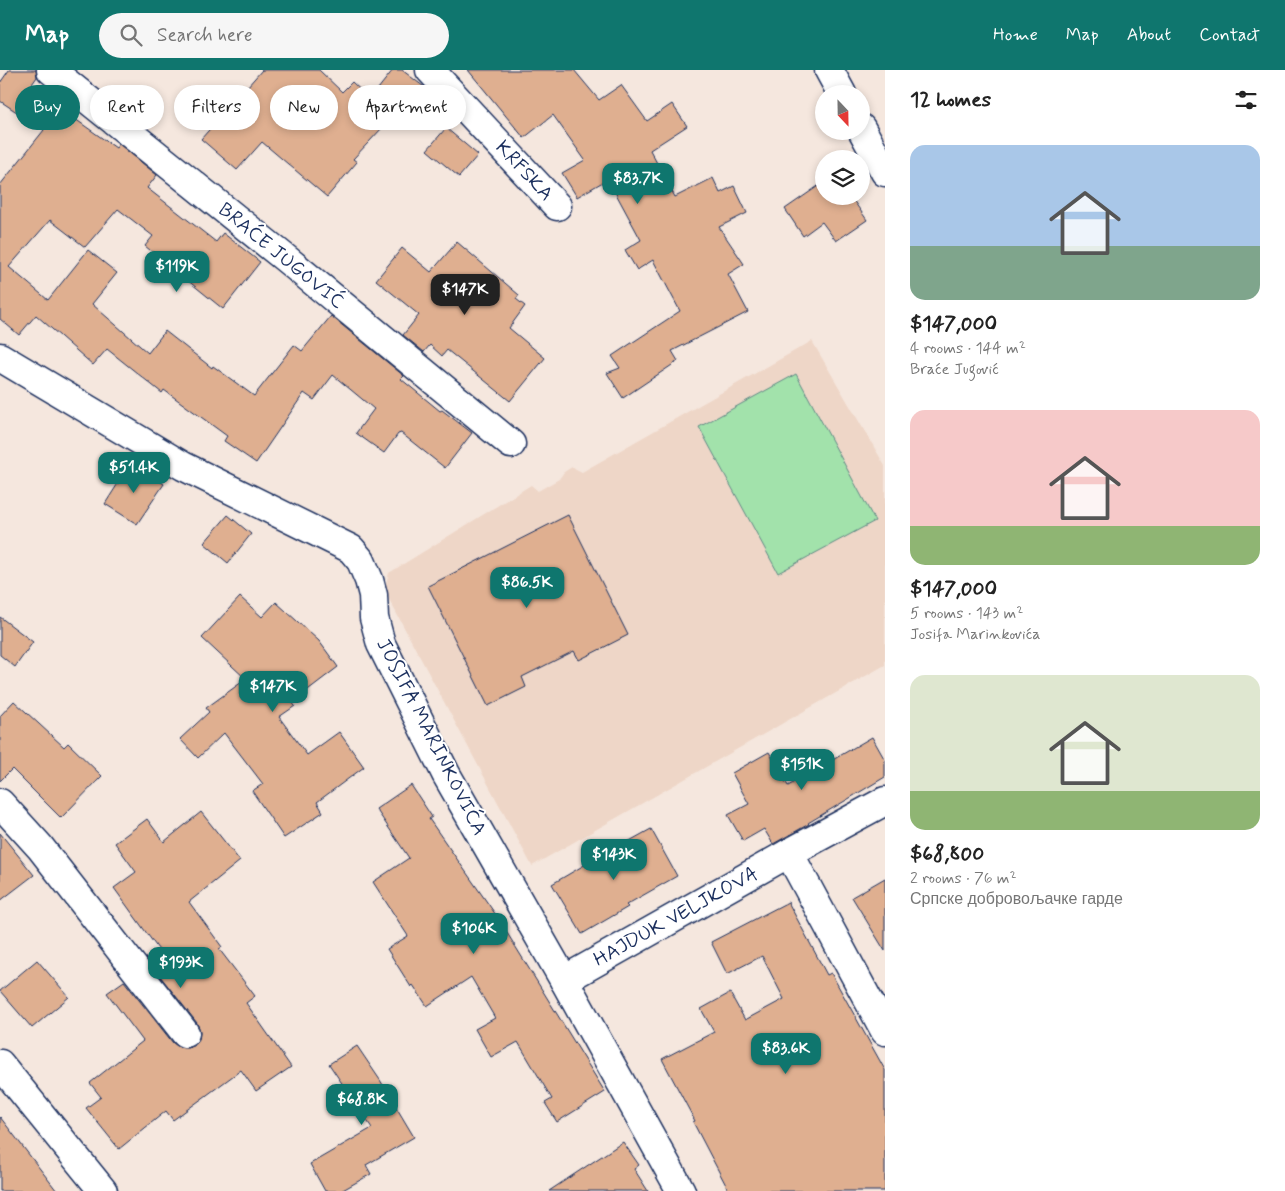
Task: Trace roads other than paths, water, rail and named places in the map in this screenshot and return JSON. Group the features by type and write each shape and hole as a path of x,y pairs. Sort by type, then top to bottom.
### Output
{"street":[{"name":"BRAĆE JUGOVIĆ","path":"51,70 511,444"},
{"name":"KRFSKA","path":"430,70 557,206"},
{"path":"829,70 837,85"},
{"path":"868,140 885,172"},
{"name":"JOSIFA MARINKOVIĆA","path":"0,358 182,466 351,549 361,561 373,594 374,618 381,644 446,774 564,980 681,1191"},
{"name":"HAJDUK VELJKOVA","path":"564,980 789,853 885,802"},
{"path":"0,803 40,847 185,1033"},
{"path":"789,853 885,1030"},
{"path":"0,1064 103,1191"}]}
